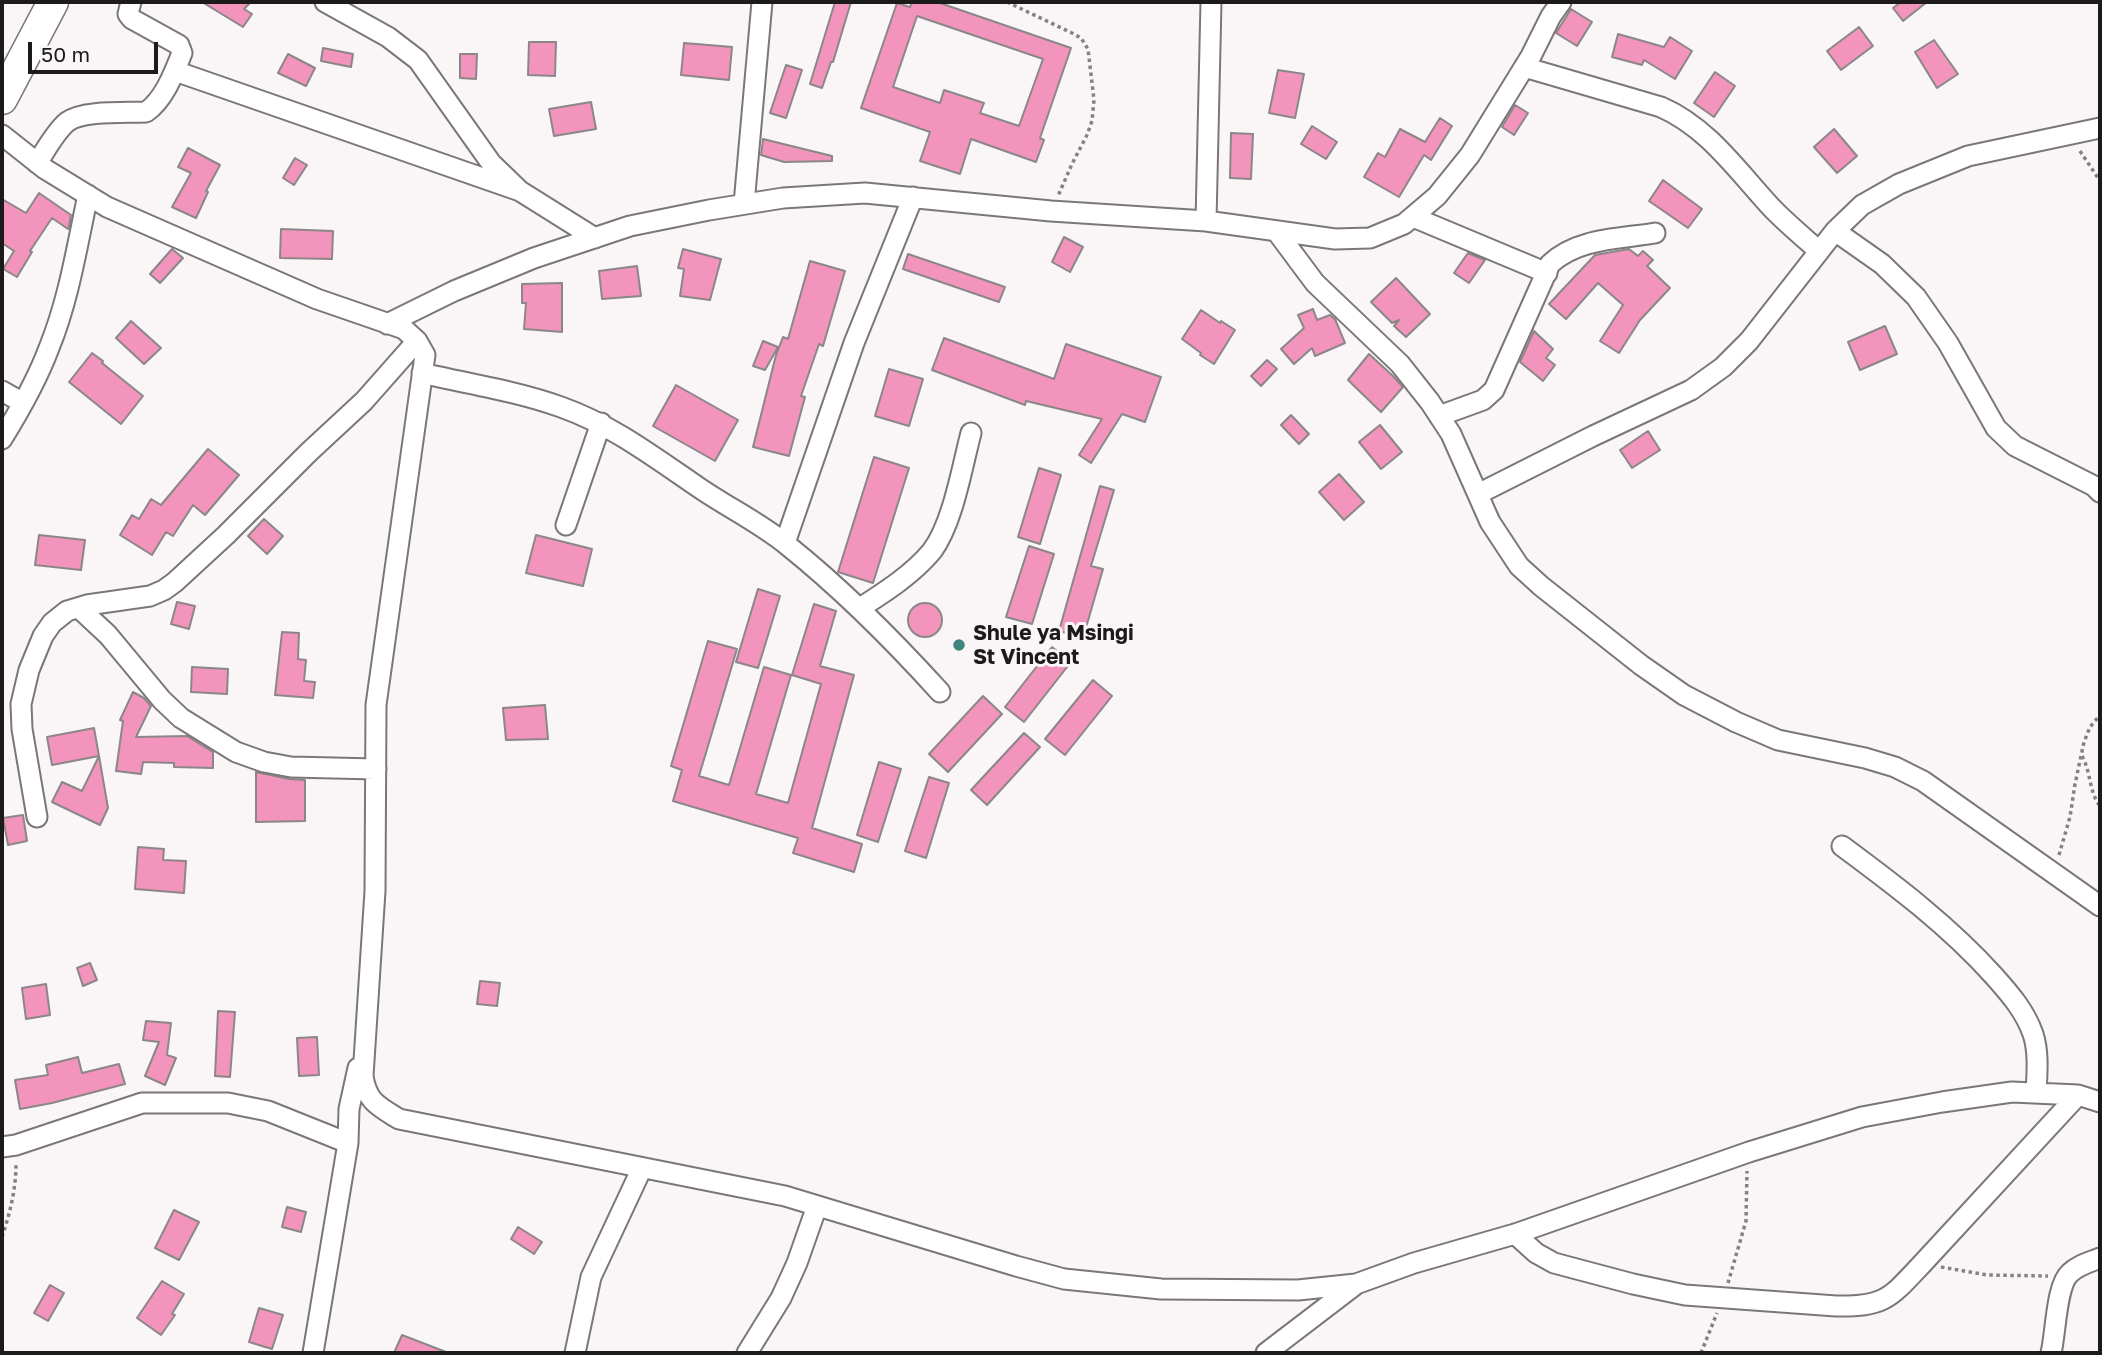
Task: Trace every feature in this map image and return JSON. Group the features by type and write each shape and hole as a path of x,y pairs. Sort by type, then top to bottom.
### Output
{"highway":[{"path":"2,99 53,2"}],"street":[{"path":"37,163 61,129 74,118 148,111 164,92 182,49 132,19 128,14 131,2"},
{"path":"325,2 388,37 418,60 491,163 520,191 594,238"},
{"path":"744,204 762,2"},
{"path":"1206,221 1211,2"},
{"path":"387,324 511,267 630,226 783,198 865,193 1051,211 1206,221 1335,239 1370,238 1404,224 1437,196 1470,155 1560,2"},
{"path":"1524,67 1661,107 1680,116 1709,139 1784,220 1819,251"},
{"path":"175,71 520,191"},
{"path":"1478,494 1691,390 1723,367 1749,341 1835,231 1862,205 1899,184 1968,156 2100,128"},
{"path":"2,135 37,163 107,206 317,299 404,329 417,341 425,355 376,705 375,891 363,1076 365,1089 374,1104 399,1119 785,1196 1065,1279 1161,1289 1230,1291 1298,1290 1356,1284 1414,1263 1515,1234 1749,1152 1862,1117 2000,1094 2078,1095 2100,1102"},
{"path":"2,439 41,369 59,320 88,195"},
{"path":"785,543 854,343 913,197"},
{"path":"1413,217 1546,272"},
{"path":"1835,231 1882,264 1916,297 1948,343 1996,428 2015,446 2094,486 2100,492"},
{"path":"1277,232 1315,283 1399,364 1439,416 1451,434 1490,522 1519,566 1541,586 1640,665 1684,695 1778,740 1865,758 1923,781 2100,906"},
{"path":"1439,416 1483,400 1494,390 1546,272 1560,254 1576,246 1655,233"},
{"path":"37,817 22,729 21,704 36,651 52,623 67,611 150,596 175,582 364,401 417,341"},
{"path":"422,373 561,407 601,424 636,444 785,543 860,608 940,691"},
{"path":"2,391 23,403"},
{"path":"566,525 585,463 601,424"},
{"path":"860,608 903,578 933,550 953,503 971,433"},
{"path":"79,608 108,635 162,700 181,718 236,752 264,762 291,767 376,769"},
{"path":"1842,846 1912,898 1956,937 2013,998 2028,1021 2034,1038 2037,1059 2036,1093"},
{"path":"313,1353 348,1143 349,1109 365,1037"},
{"path":"1515,1234 1536,1253 1554,1263 1685,1295 1859,1306 1878,1303 1896,1290 1922,1264 2078,1095"},
{"path":"9,1146 142,1103 228,1102 268,1111 348,1143"},
{"path":"575,1353 590,1277 642,1168"},
{"path":"752,1351 797,1263 817,1206"},
{"path":"2051,1353 2061,1289 2067,1275 2077,1267 2100,1258"},
{"path":"1272,1352 1356,1284"}],"path":[{"path":"1010,2 1081,38 1088,48 1094,100 1092,121 1051,211"},
{"path":"2070,135 2100,181"},
{"path":"2053,874 2067,828 2080,755 2090,727 2100,715"},
{"path":"2080,755 2091,775 2094,795 2100,806"},
{"path":"2,1237 16,1181 9,1146"},
{"path":"1701,1353 1723,1298 1746,1221 1749,1152"},
{"path":"1922,1264 2013,1277 2067,1275"}],"building":[{"path":"202,2 251,2 244,9 252,14 243,27"},
{"path":"835,2 851,2 833,62 822,88 810,84"},
{"path":"912,2 937,2 1071,48 1040,138 1044,140 1036,162 971,139 960,174 920,161 930,132 861,108 897,3 910,7","holes":["917,16 1043,59 1019,126 980,113 984,103 944,90 940,103 893,87"]},
{"path":"1901,2 1927,2 1903,21 1893,8"},
{"path":"1571,9 1592,22 1577,46 1556,33"},
{"path":"1859,27 1873,46 1841,70 1827,51"},
{"path":"1618,34 1664,47 1670,37 1692,51 1675,79 1644,60 1642,65 1612,57"},
{"path":"1934,40 1958,74 1937,88 1915,52"},
{"path":"529,42 556,42 555,76 528,75"},
{"path":"684,43 732,47 729,80 681,75"},
{"path":"323,48 353,54 351,67 321,61"},
{"path":"288,54 315,68 306,86 278,73"},
{"path":"460,54 477,54 476,79 460,78"},
{"path":"786,65 802,70 786,118 770,113"},
{"path":"1278,70 1304,74 1295,118 1269,113"},
{"path":"1715,72 1735,86 1714,117 1694,103"},
{"path":"591,102 596,129 554,136 549,109"},
{"path":"1515,105 1528,113 1514,135 1502,127"},
{"path":"1440,118 1452,126 1431,160 1424,155 1399,197 1364,177 1378,153 1385,157 1400,129 1425,142"},
{"path":"1312,126 1337,142 1326,159 1301,144"},
{"path":"1834,129 1857,156 1837,173 1814,147"},
{"path":"1231,133 1253,134 1251,179 1230,178"},
{"path":"763,139 832,156 832,161 784,162 761,155"},
{"path":"188,148 220,165 196,218 172,207 191,173 178,167"},
{"path":"295,158 307,165 294,185 283,178"},
{"path":"1663,180 1702,209 1688,228 1649,201"},
{"path":"39,193 71,215 69,227 68,229 52,218 17,277 3,269 14,251 2,243 2,199 26,213"},
{"path":"281,229 333,231 332,259 280,258"},
{"path":"1064,237 1083,247 1070,272 1052,262"},
{"path":"172,249 183,258 160,283 150,274"},
{"path":"683,249 721,259 710,300 680,296 684,269 678,268"},
{"path":"1629,249 1638,256 1643,251 1653,260 1647,266 1670,288 1640,320 1619,353 1600,341 1623,305 1598,283 1566,319 1549,304 1595,255"},
{"path":"1468,253 1485,260 1469,283 1454,273"},
{"path":"908,254 1005,287 999,302 903,269"},
{"path":"810,261 845,271 823,346 819,344 801,396 805,397 789,456 753,447 776,355 783,337 788,339"},
{"path":"637,266 641,296 602,299 599,271"},
{"path":"1396,278 1430,314 1406,337 1394,326 1399,320 1392,323 1371,302"},
{"path":"562,283 562,332 524,329 526,303 522,303 522,284"},
{"path":"1313,309 1317,320 1330,315 1335,319 1345,343 1315,356 1312,348 1294,364 1281,349 1304,328 1298,315"},
{"path":"1201,310 1235,330 1214,364 1182,339"},
{"path":"131,321 161,348 144,364 116,338"},
{"path":"1885,326 1897,354 1860,370 1848,342"},
{"path":"1534,331 1553,349 1546,358 1555,365 1543,381 1520,362"},
{"path":"944,338 1054,379 1066,344 1161,377 1145,422 1122,414 1091,463 1079,455 1102,419 1026,401 1025,405 932,370"},
{"path":"763,341 778,347 765,370 753,366"},
{"path":"92,353 143,396 121,424 69,382"},
{"path":"1369,354 1403,387 1381,412 1348,380"},
{"path":"1267,360 1277,369 1261,386 1251,376"},
{"path":"889,369 923,379 909,426 875,416"},
{"path":"676,385 738,420 715,461 653,426"},
{"path":"1291,415 1309,434 1299,444 1281,425"},
{"path":"1380,425 1402,452 1381,469 1359,442"},
{"path":"1648,431 1660,450 1632,468 1620,450"},
{"path":"208,449 239,475 205,515 193,505 173,536 166,532 152,555 120,535 132,515 139,519 151,499 161,505"},
{"path":"874,457 909,468 873,583 838,572"},
{"path":"1039,468 1061,475 1040,544 1018,537"},
{"path":"1339,474 1364,502 1344,520 1319,492"},
{"path":"1100,486 1114,490 1091,566 1103,569 1083,638 1059,631"},
{"path":"264,519 283,536 267,554 248,536"},
{"path":"39,535 85,540 81,570 35,565"},
{"path":"536,535 592,549 583,586 526,573"},
{"path":"1029,546 1054,554 1032,624 1006,617"},
{"path":"758,589 780,596 758,668 736,662"},
{"path":"177,602 195,606 189,629 171,624"},
{"path":"925,603 937,608 942,620 937,632 925,637 913,632 908,620 913,608"},
{"path":"814,604 836,611 820,666 854,675 812,828 862,844 854,872 793,853 798,838 673,801 682,770 671,766 708,641 737,649 699,776 729,785 764,667 791,675 756,794 788,803 821,684 792,675"},
{"path":"282,632 299,633 298,659 306,660 304,681 315,682 313,698 275,695"},
{"path":"1052,647 1071,662 1024,722 1005,707"},
{"path":"192,667 228,669 227,694 191,692"},
{"path":"1093,680 1112,696 1065,755 1045,739"},
{"path":"133,692 151,706 136,737 187,736 213,752 213,768 174,767 174,763 143,762 141,774 116,771 123,721 120,720"},
{"path":"983,696 1002,714 948,772 929,754"},
{"path":"545,705 548,739 506,740 503,708"},
{"path":"94,728 99,756 52,765 47,737"},
{"path":"1024,733 1040,747 987,805 971,790"},
{"path":"99,756 108,808 100,825 52,802 62,782 82,791"},
{"path":"879,762 901,769 878,842 857,835"},
{"path":"256,772 305,780 305,821 256,822"},
{"path":"929,777 949,783 926,858 905,851"},
{"path":"23,815 27,841 8,845 3,818"},
{"path":"138,847 164,849 163,860 186,861 184,893 135,889"},
{"path":"90,963 97,980 83,986 77,968"},
{"path":"480,981 500,983 497,1006 477,1004"},
{"path":"46,984 50,1015 26,1019 22,988"},
{"path":"218,1011 235,1012 230,1077 215,1076"},
{"path":"146,1021 171,1023 167,1055 176,1058 165,1085 145,1076 159,1042 143,1040"},
{"path":"317,1037 319,1075 299,1076 297,1038"},
{"path":"78,1057 82,1073 119,1064 125,1084 20,1109 15,1080 48,1075 46,1065"},
{"path":"287,1207 306,1212 301,1232 282,1227"},
{"path":"174,1210 199,1222 179,1260 155,1248"},
{"path":"518,1227 542,1242 534,1254 511,1239"},
{"path":"162,1281 184,1294 172,1314 175,1315 161,1335 137,1318"},
{"path":"50,1285 64,1293 48,1321 34,1313"},
{"path":"259,1308 283,1315 272,1349 249,1342"},
{"path":"402,1335 446,1352 446,1353 394,1353"}],"place":[{"name":"Shule ya Msingi St Vincent","path":"959,645"}]}
